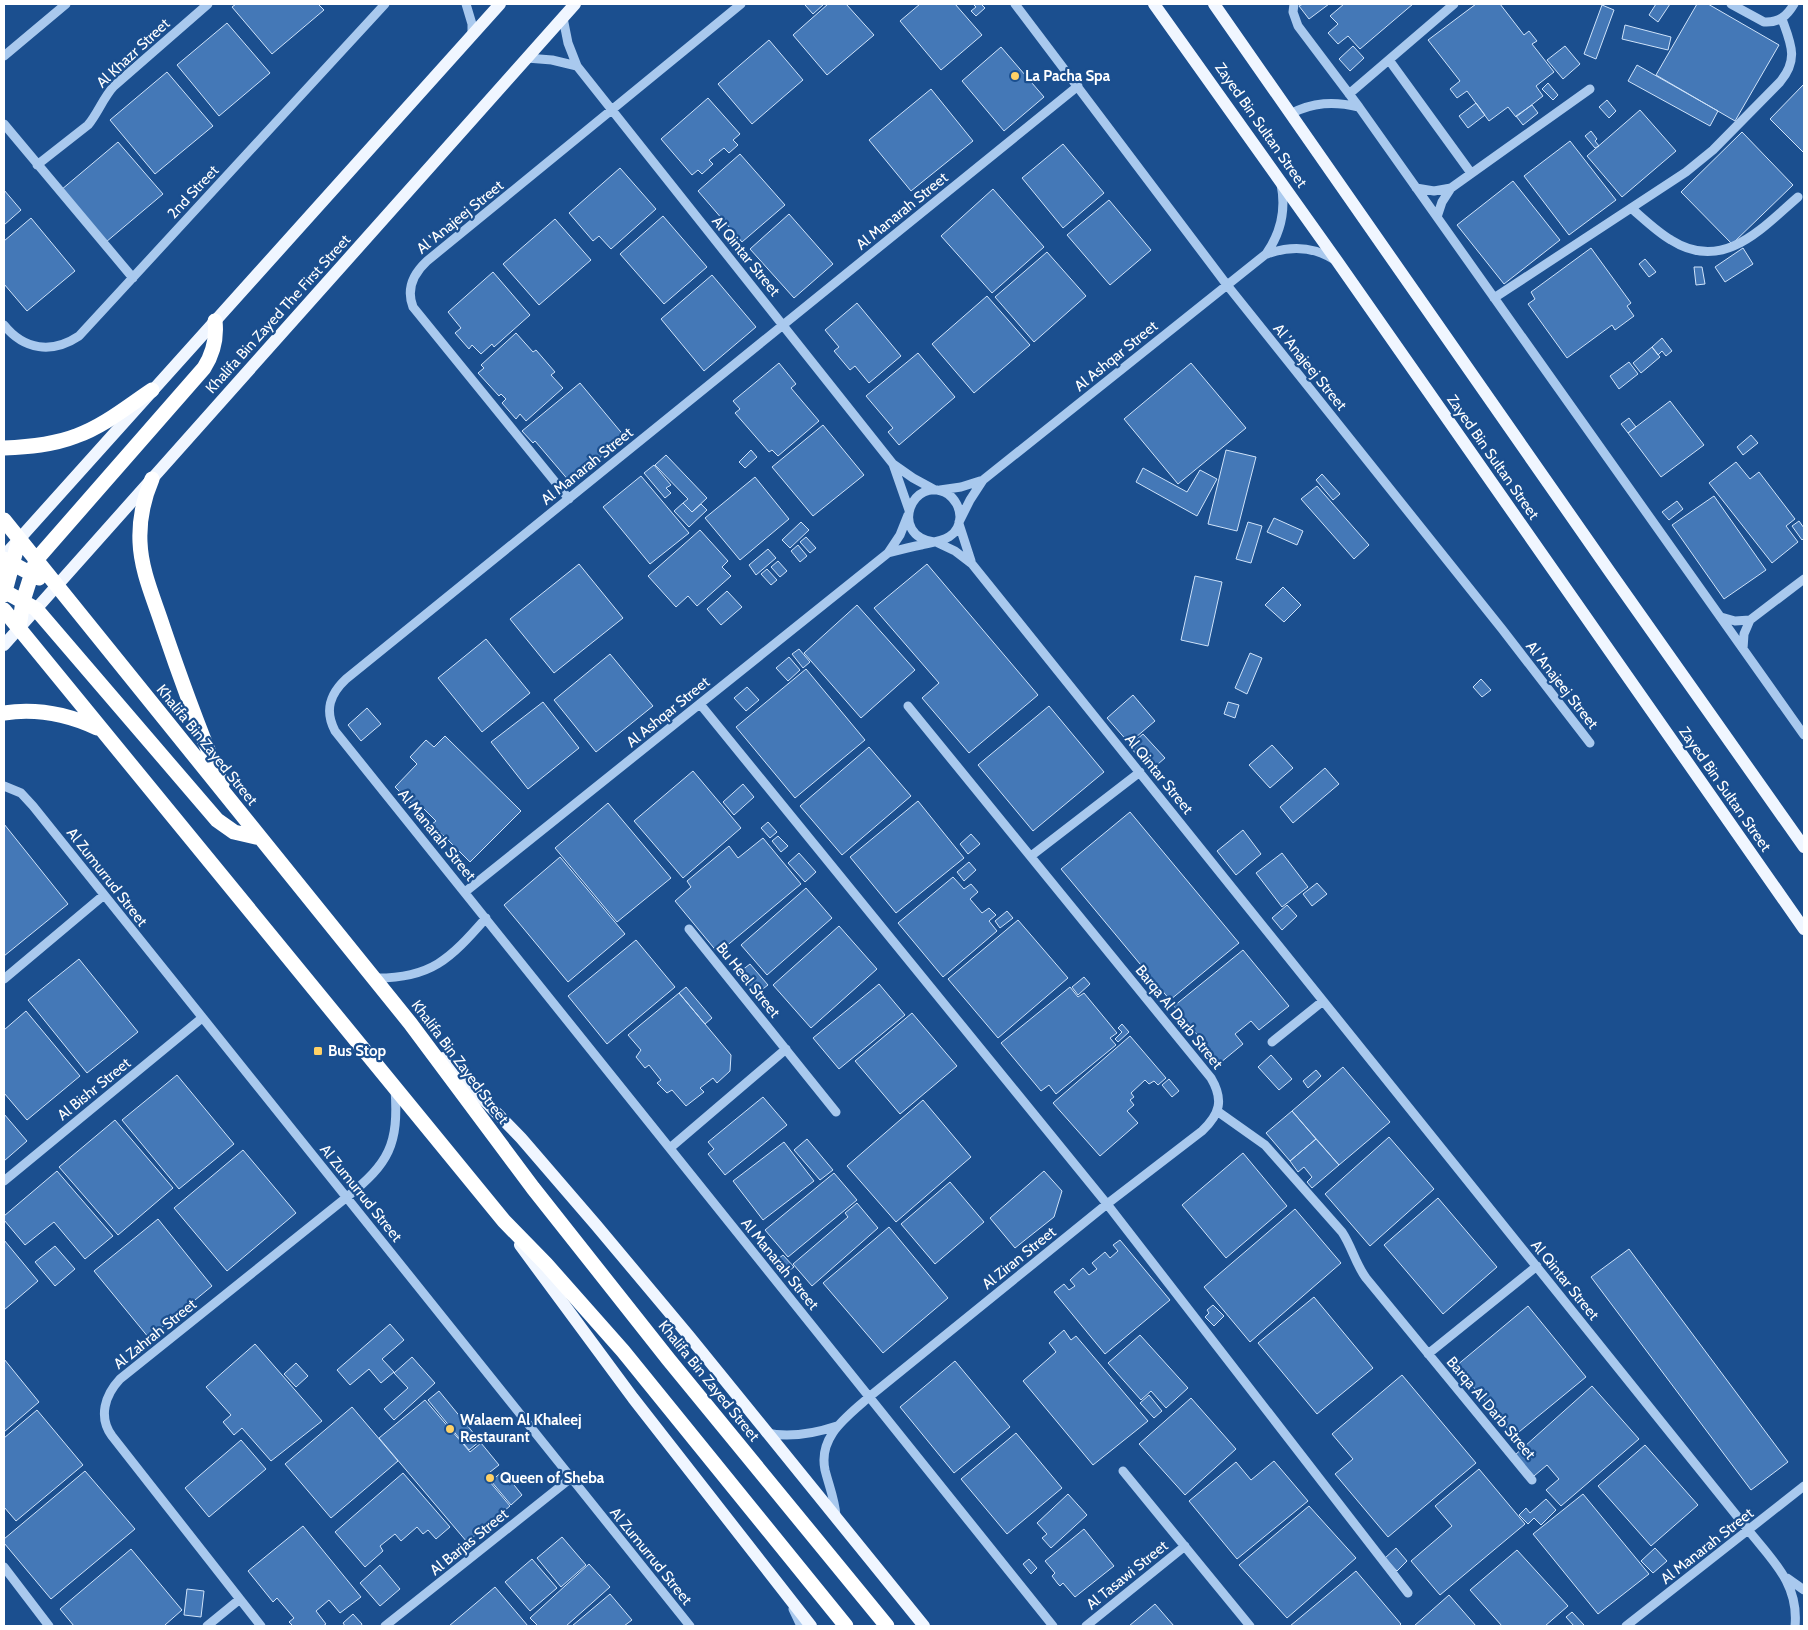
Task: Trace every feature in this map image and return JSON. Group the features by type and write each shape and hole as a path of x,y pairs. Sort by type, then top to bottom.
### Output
{"highway":[{"path":"19,628 23,601 33,567 204,368 214,346 215,321"},
{"path":"4,448 50,444 76,436 101,424 152,390"},
{"path":"152,479 146,495 139,528 142,561 199,729 230,802"},
{"name":"Khalifa Bin Zayed Street","path":"4,520 19,539 33,567 56,586 374,978 410,1023 527,1180 669,1360 887,1626"},
{"path":"19,539 7,560 4,592 36,609 218,820 234,832 260,838"},
{"path":"7,560 33,567"},
{"path":"4,610 504,1221 587,1309 623,1351 846,1626"},
{"path":"4,713 23,710 55,714 79,720 101,730"}],"main road":[{"path":"19,539 500,4"},
{"name":"Khalifa Bin Zayed The First Street","path":"4,645 575,4"},
{"name":"Zayed Bin Sultan Street","path":"1154,4 1280,180 1804,930"},
{"name":"Zayed Bin Sultan Street","path":"1214,4 1615,580 1804,847"},
{"path":"410,1023 527,1144 683,1329 924,1626"},
{"path":"504,1221 622,1383 811,1626"}],"street":[{"path":"4,56 66,4"},
{"name":"Al Khazr Street","path":"37,165 88,125 106,94 208,4"},
{"name":"2nd Street","path":"4,325 18,339 40,347 62,345 79,336 385,4"},
{"path":"466,4 472,24 472,36"},
{"name":"Al 'Anajeej Street","path":"569,499 413,307 410,287 415,274 427,261 741,4"},
{"name":"Al 'Anajeej Street","path":"1015,4 1227,285 1508,637 1590,743"},
{"path":"1294,4 1293,12 1298,26 1359,107 1804,735"},
{"path":"1349,94 1454,4"},
{"path":"1731,4 1764,22 1782,19 1794,4"},
{"name":"Al Qintar Street","path":"563,18 568,43 577,66 893,464 913,478 937,490"},
{"path":"1494,298 1686,172 1713,150 1785,76 1792,62 1792,47 1782,19"},
{"path":"527,58 552,60 577,66"},
{"path":"1389,60 1471,173"},
{"name":"Al Manarah Street","path":"1053,1626 336,730 329,715 330,706 336,691 346,679 1078,86"},
{"path":"1437,217 1442,202 1451,188 1590,89"},
{"path":"1290,114 1303,108 1331,102 1359,107"},
{"path":"4,124 133,278"},
{"name":"Al Ashqar Street","path":"959,523 970,500 983,480 1266,254 1273,244 1281,222 1283,201 1280,180"},
{"path":"1416,188 1434,191 1451,188"},
{"path":"1632,208 1679,245 1690,249 1714,251 1738,245 1749,239 1798,196"},
{"name":"Al Ashqar Street","path":"1266,254 1278,250 1303,248 1321,252 1337,262"},
{"name":"Al Qintar Street","path":"893,464 909,512"},
{"name":"Al Ashqar Street","path":"937,490 983,480"},
{"path":"937,490 951,496 956,502 960,515 959,523 957,530 948,539 927,542 916,534 909,522 909,512 914,499 919,495 937,490"},
{"name":"Al Ashqar Street","path":"465,892 888,553 900,535 909,512"},
{"name":"Al Qintar Street","path":"959,523 972,564"},
{"name":"Al Qintar Street","path":"935,542 955,551 972,564 1785,1576 1804,1590"},
{"name":"Al Ashqar Street","path":"888,553 935,542"},
{"path":"1743,649 1744,634 1750,620 1804,579"},
{"path":"1721,617 1735,621 1750,620"},
{"path":"700,704 1107,1204 1408,1593"},
{"name":"Barqa Al Darb Street","path":"908,706 1211,1078 1219,1094 1218,1110 1265,1144 1342,1232 1349,1242 1357,1266 1532,1480"},
{"path":"1032,856 1140,772"},
{"name":"Al Zumurrud Street","path":"4,786 21,793 27,799 690,1626"},
{"path":"4,978 104,896"},
{"path":"374,978 404,976 432,967 457,950 486,918"},
{"name":"Bu Heel Street","path":"689,929 836,1112"},
{"path":"1272,1042 1323,1001"},
{"name":"Al Bishr Street","path":"4,1181 202,1018"},
{"path":"670,1148 786,1049"},
{"name":"Al Zahrah Street","path":"262,1626 107,1430 104,1415 107,1399 120,1380 373,1174 389,1151 396,1129 395,1089"},
{"name":"Al Ziran Street","path":"836,1517 824,1456 826,1445 837,1426 869,1397 1107,1204 1202,1131 1213,1121 1218,1110"},
{"name":"Barqa Al Darb Street","path":"1428,1354 1536,1266"},
{"name":"Al Ziran Street","path":"766,1433 778,1435 808,1434 837,1426"},
{"name":"Al Tasawi Street","path":"1124,1471 1250,1626"},
{"name":"Al Barjas Street","path":"385,1626 571,1478"},
{"name":"Al Manarah Street","path":"1626,1626 1804,1486"},
{"name":"Al Tasawi Street","path":"1086,1626 1185,1546"},
{"path":"4,1567 49,1626"},
{"name":"Al Qintar Street","path":"1785,1576 1795,1602 1796,1626"},
{"path":"787,1595 801,1626"},
{"path":"207,1626 240,1599"}],"building":[{"path":"236,4 318,4 324,10 272,54 232,7"},
{"path":"806,4 824,4 813,14"},
{"path":"828,4 846,4 874,35 827,75 793,35"},
{"path":"920,4 955,4 982,35 941,70 900,21"},
{"path":"973,4 981,4 985,8 976,16 971,11 976,7"},
{"path":"1303,4 1329,4 1309,19 1299,6"},
{"path":"1344,4 1413,4 1360,49 1348,36 1338,44 1328,33 1338,24 1330,16"},
{"path":"1476,4 1500,4 1524,35 1529,31 1537,41 1532,44 1554,72 1536,86 1543,96 1516,117 1508,107 1489,121 1467,91 1457,98 1450,89 1460,81 1428,40"},
{"path":"1656,4 1670,4 1658,22 1649,15"},
{"path":"1697,4 1708,4 1779,45 1735,121 1656,75"},
{"path":"1602,5 1614,10 1596,59 1584,54"},
{"path":"227,23 270,73 219,116 177,65"},
{"path":"1625,25 1671,37 1668,50 1622,39"},
{"path":"769,40 803,80 752,124 718,84"},
{"path":"1353,46 1364,58 1350,71 1339,59"},
{"path":"1565,46 1580,64 1563,79 1547,60"},
{"path":"1001,47 1044,97 1004,131 962,81"},
{"path":"1637,65 1718,111 1710,126 1628,81"},
{"path":"167,72 213,126 155,174 110,120"},
{"path":"1548,83 1558,95 1553,100 1542,89"},
{"path":"1804,84 1804,153 1770,119"},
{"path":"931,89 973,141 911,191 869,140"},
{"path":"708,98 740,134 733,140 738,145 729,153 724,148 709,160 713,164 702,174 698,170 692,175 661,139"},
{"path":"1607,100 1616,111 1609,118 1599,107"},
{"path":"1476,103 1485,115 1468,128 1459,116"},
{"path":"1532,105 1538,113 1523,125 1516,116"},
{"path":"1640,110 1676,151 1622,197 1587,156"},
{"path":"1591,131 1597,139 1595,141 1599,146 1595,148 1585,136"},
{"path":"1742,132 1793,185 1732,244 1681,192"},
{"path":"1570,141 1616,200 1569,235 1524,176"},
{"path":"118,142 163,194 106,242 61,190"},
{"path":"1063,144 1104,193 1063,228 1022,178"},
{"path":"740,154 785,205 742,242 698,191"},
{"path":"620,168 656,209 611,249 599,236 593,241 569,213"},
{"path":"1513,181 1560,240 1504,284 1457,225"},
{"path":"993,189 1044,247 992,293 941,236"},
{"path":"4,190 21,210 4,225"},
{"path":"1109,200 1151,250 1110,285 1067,235"},
{"path":"789,214 833,264 794,298 750,249"},
{"path":"663,216 707,267 664,304 620,254"},
{"path":"31,218 75,271 27,311 4,284 4,241"},
{"path":"555,219 591,260 539,305 503,264"},
{"path":"1591,248 1631,303 1627,306 1634,316 1615,330 1612,325 1567,358 1528,304 1535,299 1531,292"},
{"path":"1743,248 1753,264 1725,282 1715,267"},
{"path":"1047,252 1086,296 1034,342 995,297"},
{"path":"1645,259 1656,272 1649,277 1639,264"},
{"path":"1694,267 1702,267 1705,284 1696,285"},
{"path":"493,272 530,315 494,347 492,344 481,354 472,345 469,349 455,333 461,328 448,312"},
{"path":"712,275 756,327 704,371 661,319"},
{"path":"987,296 1030,345 974,393 932,344"},
{"path":"857,303 901,356 869,383 855,366 850,370 834,351 839,347 825,330"},
{"path":"516,333 533,352 536,350 555,372 551,375 563,388 526,421 520,414 516,419 502,403 506,399 501,394 499,396 478,373 484,368 481,365"},
{"path":"1662,338 1672,351 1666,356 1662,351 1658,355 1652,347"},
{"path":"1652,347 1660,357 1641,373 1633,363"},
{"path":"918,353 955,397 899,445 888,432 893,428 866,396"},
{"path":"1629,362 1638,374 1619,389 1610,376"},
{"path":"779,363 796,384 791,388 819,421 778,456 772,450 769,452 735,413 740,409 733,401"},
{"path":"1191,363 1246,428 1178,484 1124,419"},
{"path":"580,383 625,437 570,482 535,441 533,443 522,431"},
{"path":"1670,401 1704,445 1661,477 1628,433"},
{"path":"1629,418 1636,427 1628,433 1621,424"},
{"path":"823,425 864,475 813,516 772,467"},
{"path":"1751,435 1758,443 1743,455 1737,447"},
{"path":"751,450 757,457 745,468 739,462"},
{"path":"1226,450 1256,457 1237,531 1208,524"},
{"path":"666,455 707,498 692,512 683,503 688,499 655,465"},
{"path":"1736,462 1750,479 1759,472 1795,519 1786,526 1798,542 1772,563 1709,483"},
{"path":"654,465 671,485 666,488 671,493 665,498 644,473"},
{"path":"1143,468 1187,492 1200,470 1217,479 1197,516 1136,482"},
{"path":"1322,474 1340,494 1333,500 1316,480"},
{"path":"641,476 689,533 650,564 603,507"},
{"path":"755,477 789,519 740,560 705,518"},
{"path":"1317,486 1369,545 1354,559 1301,499"},
{"path":"1714,496 1766,570 1724,599 1672,525"},
{"path":"1677,501 1683,509 1669,520 1662,512"},
{"path":"683,503 692,512 701,504 707,510 689,527 674,511"},
{"path":"1274,518 1303,531 1297,545 1267,532"},
{"path":"1799,521 1804,528 1804,538 1802,540 1792,526"},
{"path":"801,522 809,530 790,548 782,540"},
{"path":"1248,522 1262,526 1251,563 1236,559"},
{"path":"700,530 728,561 722,567 731,576 697,606 688,596 676,607 648,576"},
{"path":"806,537 816,548 810,553 800,542"},
{"path":"798,545 807,556 800,562 791,551"},
{"path":"768,549 776,558 756,575 749,565"},
{"path":"778,561 787,571 780,577 771,567"},
{"path":"579,564 623,618 554,673 510,619"},
{"path":"927,564 1038,695 969,753 922,698 939,683 874,608"},
{"path":"767,569 777,580 771,585 761,574"},
{"path":"1195,576 1222,582 1208,646 1181,640"},
{"path":"1283,587 1301,605 1284,622 1265,605"},
{"path":"727,591 742,607 721,625 707,609"},
{"path":"857,605 915,670 861,718 804,653"},
{"path":"486,639 530,693 482,732 438,678"},
{"path":"799,649 810,662 803,668 792,654"},
{"path":"1250,653 1262,658 1247,694 1235,688"},
{"path":"610,654 653,706 596,752 554,700"},
{"path":"789,657 800,670 788,681 776,668"},
{"path":"806,669 865,740 795,798 736,727"},
{"path":"1481,679 1491,690 1482,697 1473,687"},
{"path":"747,687 759,700 746,711 734,698"},
{"path":"1133,695 1155,721 1129,743 1107,718"},
{"path":"543,702 579,748 528,789 491,742"},
{"path":"1228,702 1239,705 1235,718 1224,714"},
{"path":"1049,706 1104,772 1033,831 978,765"},
{"path":"367,708 381,724 361,741 348,725"},
{"path":"1143,734 1165,758 1151,770 1129,746"},
{"path":"445,736 521,811 470,862 432,824 436,821 423,808 419,811 395,787 417,764 410,757 426,740 434,747"},
{"path":"1272,745 1293,768 1270,788 1249,765"},
{"path":"869,747 911,796 842,855 800,806"},
{"path":"1325,768 1339,784 1293,823 1280,807"},
{"path":"693,771 741,828 683,878 634,821"},
{"path":"743,784 754,797 734,815 723,802"},
{"path":"918,801 964,858 896,913 850,857"},
{"path":"608,803 671,878 617,922 555,848"},
{"path":"1130,812 1239,943 1170,1000 1061,869"},
{"path":"768,822 777,832 770,838 761,828"},
{"path":"4,824 68,904 4,956"},
{"path":"1243,830 1261,854 1236,875 1217,851"},
{"path":"971,834 980,844 968,854 960,844"},
{"path":"778,836 788,846 781,852 772,841"},
{"path":"763,838 801,884 718,953 675,901 691,887 687,881 729,846 738,858"},
{"path":"799,853 816,872 805,882 788,863"},
{"path":"1282,853 1308,887 1282,907 1256,873"},
{"path":"560,857 625,934 568,982 504,905"},
{"path":"969,862 976,870 964,881 957,872"},
{"path":"953,877 964,889 971,884 978,892 970,899 982,913 989,908 996,915 989,921 997,931 943,977 898,923"},
{"path":"1317,883 1327,894 1312,906 1303,894"},
{"path":"806,888 832,918 767,975 741,945"},
{"path":"1287,905 1297,916 1282,930 1272,918"},
{"path":"1007,911 1013,918 1000,928 995,921"},
{"path":"1018,920 1068,978 998,1038 948,979"},
{"path":"839,926 877,969 811,1028 773,985"},
{"path":"636,940 675,987 607,1044 568,996"},
{"path":"1243,950 1289,1006 1259,1030 1251,1021 1235,1034 1243,1044 1220,1063 1174,1006"},
{"path":"79,959 138,1032 87,1073 28,1000"},
{"path":"750,964 768,985 755,995 737,974"},
{"path":"1084,977 1090,984 1078,995 1072,987"},
{"path":"879,984 905,1015 839,1069 813,1038"},
{"path":"686,987 712,1018 705,1024 679,993"},
{"path":"1070,987 1078,997 1084,993 1117,1033 1110,1038 1116,1045 1056,1094 1049,1085 1041,1091 1001,1043"},
{"path":"679,993 731,1055 730,1071 717,1083 713,1078 700,1088 704,1092 686,1106 672,1090 667,1093 657,1083 661,1080 649,1065 645,1068 636,1057 641,1050 628,1035"},
{"path":"26,1011 80,1076 27,1120 4,1093 4,1030"},
{"path":"912,1013 957,1066 900,1114 855,1061"},
{"path":"1122,1024 1129,1032 1118,1042 1115,1039 1122,1032 1118,1028"},
{"path":"1130,1036 1166,1078 1158,1085 1154,1081 1149,1084 1145,1080 1131,1093 1134,1097 1130,1100 1134,1105 1127,1111 1138,1123 1100,1156 1053,1103"},
{"path":"1271,1055 1292,1079 1279,1090 1258,1067"},
{"path":"1343,1067 1390,1122 1339,1165 1292,1111"},
{"path":"1316,1070 1321,1076 1308,1088 1303,1081"},
{"path":"177,1075 234,1144 179,1189 122,1120"},
{"path":"1169,1079 1179,1091 1172,1097 1162,1085"},
{"path":"763,1097 787,1125 725,1175 708,1154 714,1149 708,1142"},
{"path":"923,1100 971,1157 896,1222 847,1166"},
{"path":"1292,1111 1316,1139 1290,1161 1266,1133"},
{"path":"4,1114 27,1141 4,1161"},
{"path":"115,1120 173,1188 118,1235 59,1167"},
{"path":"1389,1137 1434,1189 1370,1246 1325,1194"},
{"path":"807,1139 833,1170 820,1180 794,1150"},
{"path":"1316,1139 1339,1165 1312,1188 1307,1182 1312,1177 1304,1167 1298,1172 1290,1161"},
{"path":"784,1142 814,1181 763,1220 733,1181"},
{"path":"243,1150 296,1213 227,1271 174,1208"},
{"path":"1243,1153 1287,1206 1226,1258 1182,1205"},
{"path":"57,1171 113,1236 85,1259 54,1222 25,1245 4,1220 4,1216"},
{"path":"1044,1171 1062,1191 1054,1217 1015,1248 990,1218"},
{"path":"834,1173 857,1200 788,1257 765,1230"},
{"path":"950,1182 984,1222 935,1264 901,1224"},
{"path":"1438,1198 1497,1267 1443,1314 1384,1245"},
{"path":"857,1203 878,1228 812,1286 793,1264 848,1217 845,1213"},
{"path":"1295,1209 1341,1263 1250,1342 1204,1287"},
{"path":"158,1219 212,1286 149,1338 94,1271"},
{"path":"889,1227 948,1298 883,1353 823,1283"},
{"path":"4,1240 38,1281 4,1310"},
{"path":"1120,1240 1170,1300 1105,1354 1054,1292 1064,1284 1069,1290 1075,1286 1070,1280 1083,1268 1089,1275 1097,1269 1092,1263 1105,1252 1110,1258 1118,1251 1113,1245"},
{"path":"55,1246 75,1269 55,1286 35,1262"},
{"path":"1629,1249 1788,1462 1751,1490 1591,1277"},
{"path":"783,1255 794,1267 783,1275 773,1263"},
{"path":"1314,1297 1373,1368 1317,1414 1258,1343"},
{"path":"1213,1305 1224,1316 1214,1326 1205,1317 1209,1313 1207,1310"},
{"path":"1528,1306 1586,1377 1514,1436 1456,1366"},
{"path":"390,1324 404,1340 382,1359 394,1372 381,1383 369,1369 350,1385 337,1370"},
{"path":"1064,1330 1071,1340 1076,1336 1148,1421 1093,1465 1023,1381 1056,1352 1049,1343"},
{"path":"1140,1335 1188,1388 1166,1408 1151,1391 1141,1400 1108,1363"},
{"path":"255,1344 322,1421 271,1461 242,1428 234,1435 223,1422 231,1415 206,1387"},
{"path":"412,1357 435,1383 394,1420 384,1409 408,1388 394,1373"},
{"path":"4,1359 39,1402 4,1432"},
{"path":"955,1361 1010,1427 954,1473 900,1407"},
{"path":"296,1363 308,1376 296,1387 284,1374"},
{"path":"1402,1375 1476,1463 1388,1537 1335,1474 1353,1459 1332,1434"},
{"path":"1592,1386 1639,1439 1561,1506 1546,1490 1559,1479 1547,1465 1534,1476 1515,1455"},
{"path":"439,1391 480,1441 469,1450 428,1400"},
{"path":"1149,1395 1162,1411 1154,1418 1140,1403"},
{"path":"1191,1398 1236,1449 1185,1495 1139,1444"},
{"path":"425,1400 470,1452 481,1443 499,1465 485,1476 510,1506 467,1542 379,1438"},
{"path":"352,1407 398,1461 331,1518 285,1464"},
{"path":"37,1410 83,1465 16,1521 4,1507 4,1438"},
{"path":"1016,1433 1062,1488 1007,1534 961,1479"},
{"path":"241,1440 266,1469 209,1517 185,1488"},
{"path":"1645,1445 1698,1505 1651,1546 1598,1486"},
{"path":"1274,1461 1308,1501 1237,1559 1189,1501 1236,1462 1251,1480"},
{"path":"1479,1469 1525,1524 1440,1595 1411,1561 1452,1526 1435,1506"},
{"path":"85,1471 135,1529 51,1599 4,1543 4,1539"},
{"path":"503,1471 522,1495 511,1505 491,1481"},
{"path":"403,1473 450,1527 436,1539 428,1530 423,1534 417,1527 401,1541 395,1534 380,1546 383,1551 365,1567 335,1532"},
{"path":"1068,1494 1087,1515 1051,1548 1042,1538 1047,1534 1037,1523"},
{"path":"1583,1494 1649,1574 1598,1614 1533,1534"},
{"path":"1546,1499 1556,1510 1541,1525 1534,1518 1528,1524 1519,1515 1526,1508 1530,1513"},
{"path":"1309,1506 1356,1558 1287,1618 1239,1565"},
{"path":"303,1526 361,1597 340,1613 329,1600 316,1611 326,1624 323,1626 293,1626 289,1622 294,1618 277,1598 273,1602 248,1571"},
{"path":"1084,1529 1114,1566 1075,1597 1063,1583 1060,1586 1058,1584 1052,1576 1055,1573 1045,1561"},
{"path":"562,1537 586,1565 561,1587 537,1558"},
{"path":"1396,1548 1407,1561 1397,1571 1385,1558"},
{"path":"1655,1548 1667,1561 1653,1573 1641,1561"},
{"path":"131,1549 182,1610 166,1626 74,1626 60,1609"},
{"path":"1517,1550 1568,1606 1545,1626 1502,1626 1470,1590"},
{"path":"532,1559 557,1588 530,1611 505,1582"},
{"path":"1029,1559 1037,1568 1031,1574 1023,1564"},
{"path":"589,1564 610,1587 566,1626 538,1626 530,1618"},
{"path":"380,1565 400,1589 380,1606 360,1583"},
{"path":"1356,1571 1401,1624 1399,1626 1290,1626"},
{"path":"495,1587 528,1626 449,1626"},
{"path":"187,1589 204,1591 201,1617 184,1615"},
{"path":"610,1594 632,1620 624,1626 572,1626"},
{"path":"1449,1595 1476,1626 1414,1626"},
{"path":"1155,1604 1174,1626 1129,1626"},
{"path":"1572,1612 1583,1626 1574,1626 1566,1617"},
{"path":"353,1614 362,1624 361,1626 345,1626 343,1623"}],"place":[{"name":"La Pacha Spa","path":"1015,76"},
{"name":"Bus Stop","path":"318,1051"},
{"name":"Walaem Al Khaleej Restaurant","path":"450,1429"},
{"name":"Queen of Sheba","path":"490,1478"}]}
